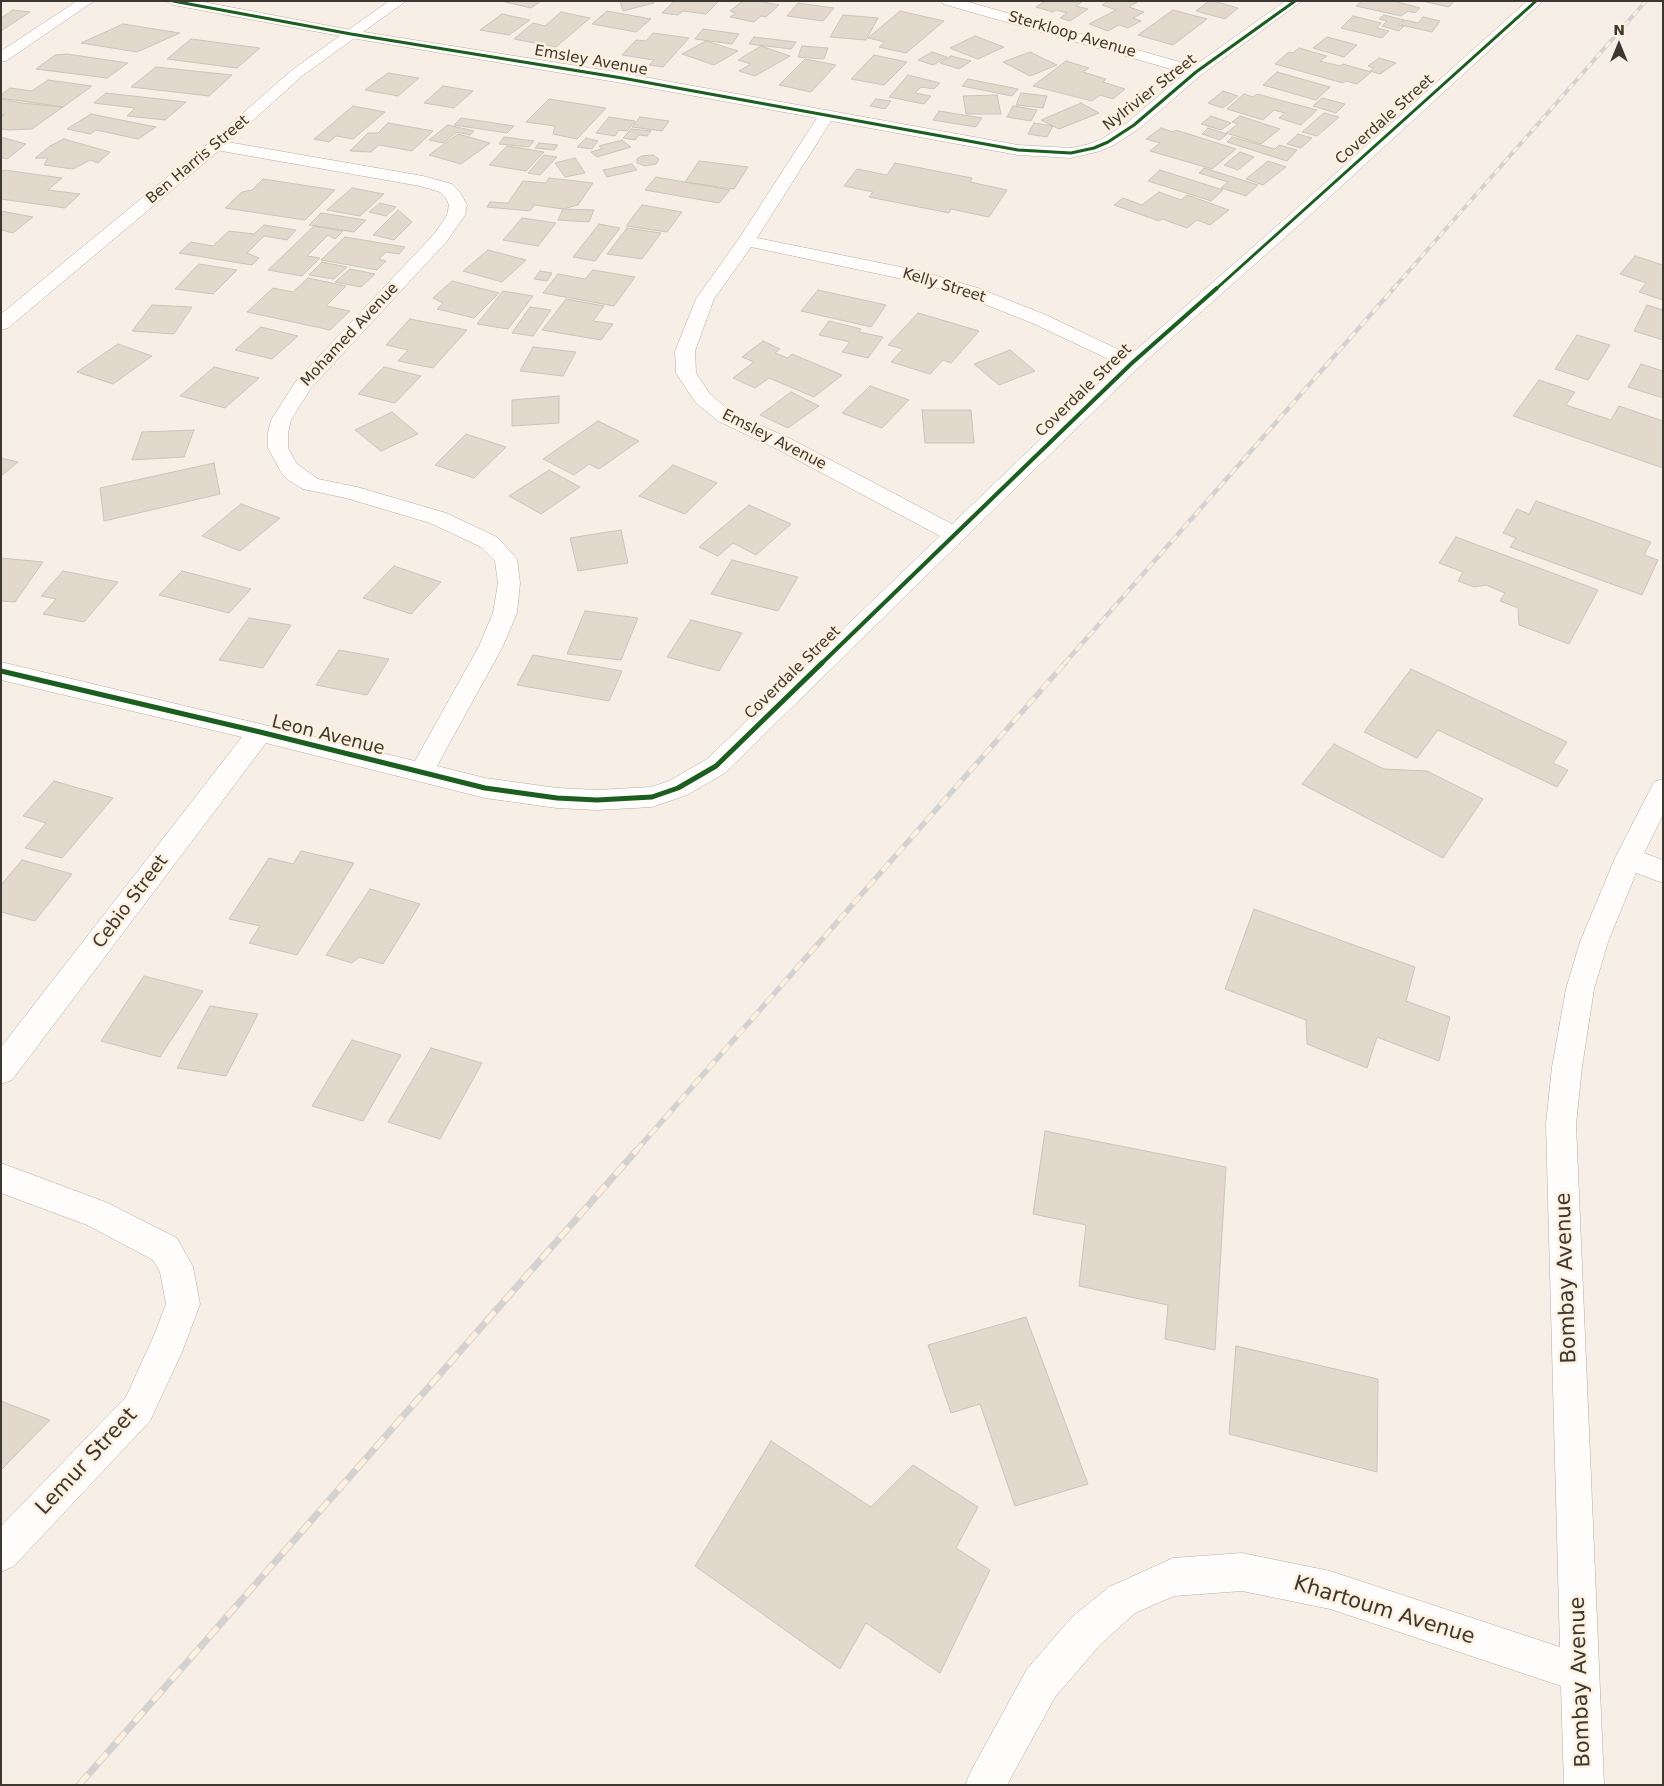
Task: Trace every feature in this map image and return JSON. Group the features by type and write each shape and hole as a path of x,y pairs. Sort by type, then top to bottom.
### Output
{"street":[{"path":"1,58 86,1"},
{"name":"Emsley Avenue","path":"173,1 351,34 622,78 826,116 746,241 705,299 685,351 686,373 702,398 725,417 784,444 953,534"},
{"name":"Ben Harris Street","path":"1,324 216,145 297,73 399,1"},
{"name":"Sterkloop Avenue","path":"948,1 1135,52 1196,72"},
{"name":"Nylrivier Street","path":"826,116 1018,150 1071,153 1094,148 1108,142 1134,125 1196,72 1294,1"},
{"name":"Coverdale Street","path":"652,796 678,788 716,766 953,534 1132,363 1292,222 1536,1"},
{"name":"Mohamed Avenue","path":"216,145 423,181 446,188 454,196 458,204 456,215 441,237 303,385 281,420 278,433 278,448 288,468 311,484 349,492 438,518 489,542 506,559 509,584 505,613 492,646 421,773"},
{"name":"Kelly Street","path":"746,241 920,277 971,292 1039,320 1132,363"},
{"name":"Leon Avenue","path":"1,672 260,732 485,788 557,798 597,800 652,796"},
{"name":"Cebio Street","path":"1,1071 260,732"},
{"name":"Bombay Avenue","path":"1584,1785 1561,1124 1567,1067 1580,989 1594,942 1628,858 1663,789"},
{"path":"1628,858 1663,872"},
{"name":"Lemur Street","path":"1,1178 97,1214 165,1249 176,1266 183,1304 170,1340 138,1409 1,1553"},
{"name":"Khartoum Avenue","path":"985,1785 1041,1683 1086,1631 1122,1600 1173,1577 1242,1572 1330,1590 1580,1673"}],"building":[{"path":"501,1 541,1 531,8"},
{"path":"620,1 653,1 654,3 623,11"},
{"path":"674,1 719,1 706,14 683,11 678,15 662,13"},
{"path":"743,1 758,1 779,5 766,17 761,16 754,22 730,17 736,13 730,11"},
{"path":"1045,1 1083,1 1076,6 1088,9 1070,21 1060,18 1067,13 1056,10 1053,12 1036,7"},
{"path":"1108,1 1137,2 1129,7 1144,12 1133,18 1141,21 1128,28 1119,25 1108,31 1089,24 1116,10 1102,5"},
{"path":"1209,1 1238,8 1225,19 1196,11"},
{"path":"1362,1 1394,1 1420,8 1415,13 1408,11 1401,16 1356,6"},
{"path":"1422,1 1454,1 1449,7"},
{"path":"798,3 834,8 823,21 787,16"},
{"path":"13,10 30,12 1,31 1,18"},
{"path":"1173,10 1207,19 1173,45 1138,35"},
{"path":"607,11 651,19 636,32 592,24"},
{"path":"900,11 944,21 906,53 879,47 885,42 868,38"},
{"path":"561,12 590,18 556,47 514,39 533,23 545,26"},
{"path":"502,14 530,20 509,35 480,30"},
{"path":"843,15 878,18 866,40 830,37"},
{"path":"1384,15 1404,20 1398,25 1404,26 1399,31 1382,26 1387,21 1379,19"},
{"path":"1353,16 1381,23 1377,28 1389,31 1382,38 1341,28"},
{"path":"1423,17 1440,21 1432,32 1401,25 1405,20 1418,23"},
{"path":"123,24 180,33 137,52 81,43"},
{"path":"703,29 739,34 732,44 695,39"},
{"path":"653,33 689,38 663,67 649,65 654,60 622,55 636,40 646,41"},
{"path":"975,36 1004,47 978,59 950,48"},
{"path":"754,37 796,42 791,49 749,44"},
{"path":"1327,37 1357,45 1344,57 1313,48"},
{"path":"191,39 260,48 237,68 167,59"},
{"path":"706,41 738,51 714,65 682,54"},
{"path":"761,46 790,56 755,76 739,71 751,64 738,60"},
{"path":"802,46 828,48 824,59 798,57"},
{"path":"1299,48 1327,56 1320,61 1340,66 1343,64 1371,72 1357,84 1346,81 1343,83 1275,64 1289,52 1293,53"},
{"path":"932,52 947,57 933,65 918,60"},
{"path":"1030,52 1057,65 1030,76 1003,62"},
{"path":"67,54 128,63 107,78 36,69 55,55"},
{"path":"874,55 907,62 884,85 851,79"},
{"path":"951,56 971,61 959,69 940,63"},
{"path":"1379,58 1396,63 1380,74 1370,71 1374,68 1368,66"},
{"path":"805,59 836,65 811,92 779,85"},
{"path":"1066,61 1089,68 1083,72 1106,79 1103,82 1125,89 1113,99 1100,95 1092,101 1033,86"},
{"path":"156,67 232,75 209,96 131,87"},
{"path":"1277,72 1330,87 1316,100 1263,85"},
{"path":"388,73 419,78 398,96 365,90"},
{"path":"908,75 940,83 934,89 921,87 915,93 931,96 924,104 889,97"},
{"path":"968,79 1018,89 1012,96 962,86"},
{"path":"48,80 92,86 63,107 1,98 1,95 10,88 32,91"},
{"path":"443,86 473,91 454,108 424,103"},
{"path":"1223,91 1238,96 1223,108 1208,103"},
{"path":"106,93 186,102 165,120 127,116 135,108 94,103"},
{"path":"1021,93 1047,96 1043,108 1016,105"},
{"path":"1244,94 1253,97 1257,94 1317,110 1301,125 1279,118 1285,113 1274,110 1263,120 1227,109"},
{"path":"997,95 1001,114 966,114 963,96"},
{"path":"1322,98 1345,104 1336,113 1313,106"},
{"path":"1,99 63,107 32,129 8,130 1,129 1,117 4,115 1,114"},
{"path":"549,99 606,108 577,139 553,134 555,126 526,122"},
{"path":"876,99 891,101 885,109 870,106"},
{"path":"1081,103 1099,113 1059,129 1041,120"},
{"path":"353,106 385,112 353,139 336,136 329,142 314,139"},
{"path":"1013,106 1037,110 1031,121 1007,117"},
{"path":"939,111 982,118 976,127 933,120"},
{"path":"1324,113 1339,117 1317,136 1302,132"},
{"path":"91,114 156,127 138,139 96,130 90,134 67,129"},
{"path":"1211,116 1231,123 1221,130 1201,124"},
{"path":"1240,116 1280,129 1261,144 1226,133 1238,124 1232,122"},
{"path":"609,117 635,121 627,131 619,130 615,136 596,133"},
{"path":"640,117 669,121 662,131 632,127"},
{"path":"461,118 514,126 507,133 454,125"},
{"path":"388,123 433,131 412,151 379,145 371,152 350,151 368,133 378,133"},
{"path":"1034,123 1053,126 1047,137 1028,134"},
{"path":"448,125 474,131 470,135 457,132 443,143 429,140"},
{"path":"1161,128 1173,132 1176,130 1236,149 1212,169 1150,151 1160,143 1146,139"},
{"path":"1208,128 1227,134 1220,140 1202,134"},
{"path":"631,129 651,131 647,136 639,135 635,140 623,138"},
{"path":"458,134 490,143 461,164 429,155"},
{"path":"1298,134 1312,138 1301,148 1287,144"},
{"path":"1,137 26,144 7,159 1,158"},
{"path":"504,137 534,141 529,147 499,144"},
{"path":"1232,137 1275,149 1279,145 1297,150 1287,161 1227,142"},
{"path":"586,138 598,141 592,149 577,147"},
{"path":"64,139 110,152 98,163 90,160 73,169 44,165 48,158 35,158 50,146"},
{"path":"622,140 631,147 597,157 591,152 602,149 599,146"},
{"path":"539,143 558,145 554,150 535,148"},
{"path":"507,146 544,152 526,171 489,165"},
{"path":"1240,152 1254,157 1238,170 1224,165"},
{"path":"544,155 557,157 540,175 528,173"},
{"path":"653,155 659,159 656,164 645,166 637,163 637,159 641,156"},
{"path":"575,158 585,173 565,177 555,163"},
{"path":"699,161 748,167 734,189 685,182"},
{"path":"1268,161 1286,167 1263,185 1246,179"},
{"path":"895,163 972,178 970,182 1007,190 989,217 951,209 949,213 869,197 873,192 844,186 857,169 887,175"},
{"path":"632,164 637,170 607,177 603,170"},
{"path":"1204,168 1258,185 1246,196 1221,188 1228,182 1199,173"},
{"path":"4,170 62,178 48,190 80,194 65,208 1,199 1,172"},
{"path":"1160,170 1223,190 1211,201 1148,181"},
{"path":"656,177 730,190 719,203 645,190"},
{"path":"549,178 593,183 578,205 563,209 534,205 530,211 487,207 490,202 508,203 523,181 546,183"},
{"path":"263,179 335,190 305,220 225,208 242,192 252,190"},
{"path":"352,188 384,194 360,216 327,210"},
{"path":"1159,192 1181,200 1187,195 1229,210 1210,225 1197,220 1187,228 1162,219 1159,221 1114,205 1123,198 1142,205"},
{"path":"380,203 396,207 386,216 369,212"},
{"path":"642,205 682,212 667,232 626,226"},
{"path":"563,209 594,210 589,222 558,220"},
{"path":"398,210 412,222 394,240 373,235"},
{"path":"1,211 33,217 13,233 1,230"},
{"path":"321,213 366,220 354,232 309,225"},
{"path":"522,218 556,223 538,246 503,240"},
{"path":"599,224 620,228 595,261 573,257"},
{"path":"264,225 296,230 287,240 264,236 247,253 259,258 252,265 179,253 191,242 213,246 229,231 254,234"},
{"path":"314,226 343,231 335,239 328,235 307,256 320,258 302,276 268,270"},
{"path":"627,228 661,233 642,259 607,254"},
{"path":"345,237 405,247 399,254 386,252 379,259 386,261 377,270 321,260"},
{"path":"488,250 526,260 502,282 463,271"},
{"path":"1635,256 1663,265 1663,300 1639,292 1646,283 1620,274"},
{"path":"322,262 347,267 334,279 309,275"},
{"path":"199,264 237,270 213,294 175,289"},
{"path":"350,269 375,274 361,287 335,282"},
{"path":"593,270 635,277 614,306 543,293 558,274 585,279"},
{"path":"540,271 552,273 547,281 534,279"},
{"path":"308,278 346,286 326,306 350,311 330,330 247,312 273,288 293,292"},
{"path":"452,281 499,293 474,318 437,309 443,303 433,298"},
{"path":"818,290 886,305 871,327 801,311"},
{"path":"503,291 533,296 508,329 477,324"},
{"path":"566,299 604,306 593,321 613,324 601,340 542,330"},
{"path":"152,305 192,307 174,334 132,331"},
{"path":"1647,305 1663,310 1663,340 1634,331"},
{"path":"530,307 551,310 533,336 512,333"},
{"path":"918,313 979,331 951,363 943,360 930,374 891,362 903,349 888,345"},
{"path":"410,319 467,330 433,368 398,361 408,350 386,345"},
{"path":"829,321 861,329 859,332 883,337 868,358 842,352 850,342 819,335"},
{"path":"261,327 298,336 272,359 235,350"},
{"path":"1577,335 1610,345 1588,380 1555,369"},
{"path":"763,341 780,349 775,353 788,358 792,354 842,375 814,397 769,378 755,388 733,378 754,362 742,357"},
{"path":"118,344 152,356 113,384 77,372"},
{"path":"533,347 576,352 563,376 520,371"},
{"path":"1010,350 1035,371 999,385 974,364"},
{"path":"1641,364 1663,371 1663,398 1628,387"},
{"path":"214,367 259,378 225,408 180,396"},
{"path":"384,367 421,376 395,403 358,394"},
{"path":"1539,380 1575,392 1566,405 1611,420 1619,406 1663,421 1663,468 1513,416"},
{"path":"870,386 909,400 882,428 842,413"},
{"path":"791,392 819,406 788,428 760,415"},
{"path":"559,396 559,423 512,426 512,400"},
{"path":"922,410 971,410 974,443 925,443"},
{"path":"392,412 418,434 381,451 355,430"},
{"path":"598,421 639,441 599,469 589,464 574,475 543,459"},
{"path":"194,430 184,457 132,460 142,432"},
{"path":"466,434 506,447 474,478 435,465"},
{"path":"1,458 18,462 1,476"},
{"path":"214,463 220,494 104,521 100,488"},
{"path":"673,465 717,483 685,514 639,496"},
{"path":"549,470 580,487 541,514 509,496"},
{"path":"1536,501 1651,542 1644,555 1658,560 1642,595 1510,547 1516,538 1503,533 1517,509 1529,514"},
{"path":"241,504 280,518 240,551 202,536"},
{"path":"749,505 791,524 756,555 733,543 718,556 699,547"},
{"path":"621,530 628,563 578,571 570,538"},
{"path":"1456,537 1598,590 1569,644 1519,625 1518,608 1500,601 1505,593 1486,585 1474,587 1458,581 1463,572 1439,563"},
{"path":"1,558 43,562 15,602 1,601"},
{"path":"732,560 798,577 778,611 711,594"},
{"path":"394,566 441,582 411,614 363,598"},
{"path":"63,571 118,582 84,622 43,614 56,599 41,596"},
{"path":"182,571 251,589 229,613 159,595"},
{"path":"585,611 638,618 621,660 567,654"},
{"path":"249,618 291,625 263,668 219,660"},
{"path":"691,620 742,633 719,671 667,657"},
{"path":"339,650 389,659 367,695 316,685"},
{"path":"533,655 622,671 609,701 517,685"},
{"path":"1411,669 1567,742 1553,763 1568,770 1557,787 1438,730 1417,758 1364,732"},
{"path":"1334,744 1384,769 1427,771 1483,799 1443,858 1302,784"},
{"path":"54,781 113,798 62,858 25,848 46,823 23,816"},
{"path":"301,851 354,863 297,955 249,943 260,926 229,919 269,858 293,864"},
{"path":"22,860 72,874 35,921 1,912 1,885"},
{"path":"370,889 420,904 383,964 359,957 352,963 326,955"},
{"path":"1254,909 1415,967 1406,1001 1450,1017 1439,1061 1377,1037 1367,1068 1307,1044 1306,1020 1225,989"},
{"path":"144,976 203,991 160,1057 101,1041"},
{"path":"210,1006 258,1014 226,1076 177,1068"},
{"path":"352,1040 401,1055 363,1121 312,1106"},
{"path":"431,1048 482,1063 440,1139 388,1122"},
{"path":"1045,1131 1226,1167 1215,1350 1165,1339 1168,1305 1079,1286 1086,1225 1033,1214"},
{"path":"1026,1317 1088,1484 1015,1506 980,1404 951,1413 928,1345"},
{"path":"1236,1346 1378,1379 1377,1472 1229,1434"},
{"path":"1,1401 50,1420 1,1470"},
{"path":"771,1441 871,1507 913,1465 978,1507 956,1548 990,1570 940,1673 866,1623 840,1669 695,1566"}],"railway":[{"path":"1393,289 1646,1"},
{"path":"1064,664 1394,288"},
{"path":"635,1152 1065,663"},
{"path":"79,1785 636,1151"}],"cycle path":[{"path":"173,1 351,34 622,78 1018,150 1071,153 1094,148 1108,142 1134,125 1196,72 1295,1"},
{"path":"1,671 260,732 485,788 557,798 597,800 652,797 678,788 716,766 1132,363 1292,222 1536,1"}]}
